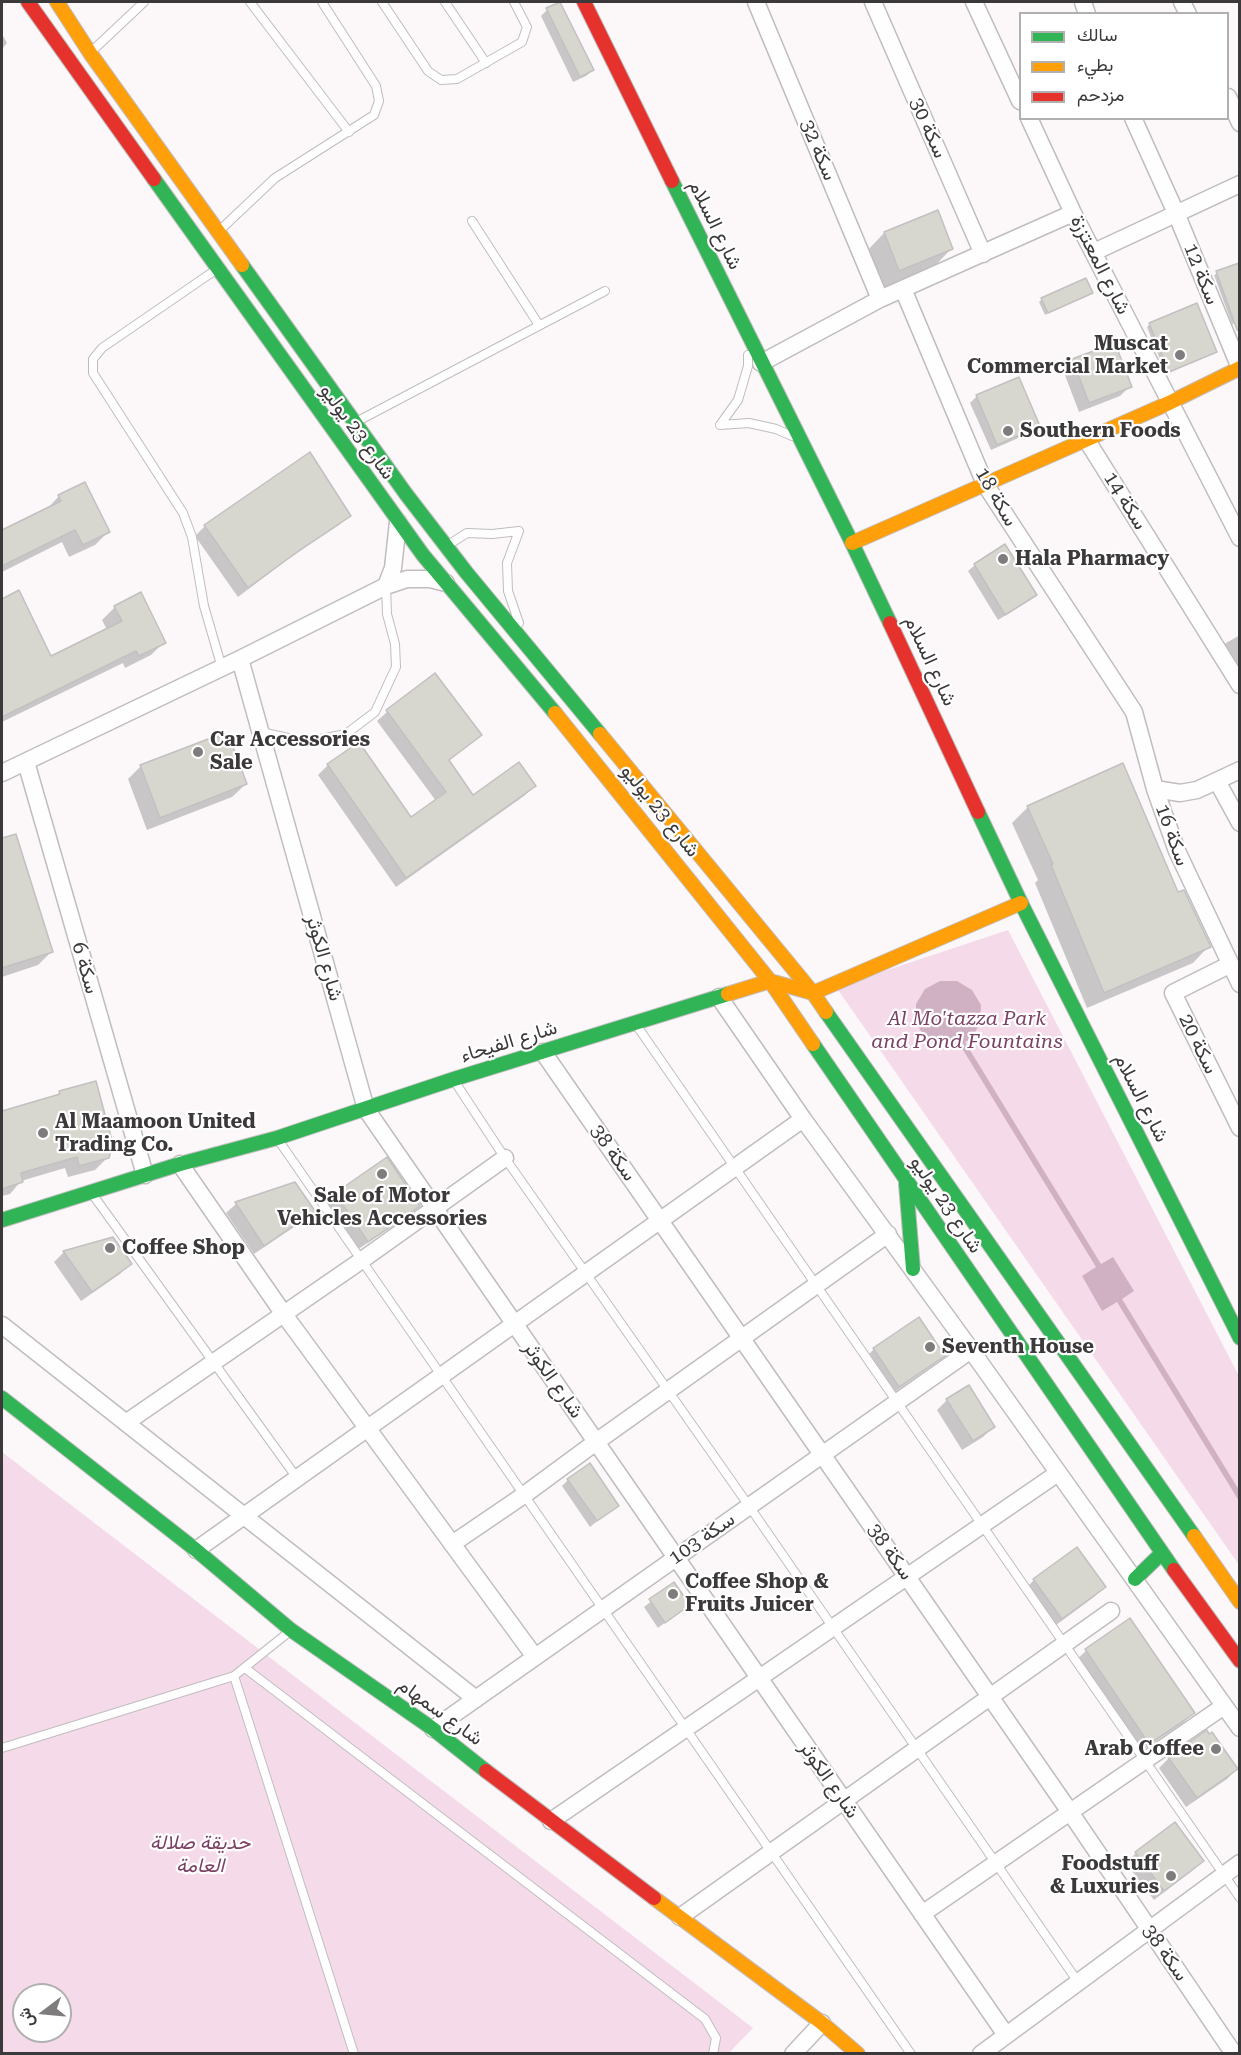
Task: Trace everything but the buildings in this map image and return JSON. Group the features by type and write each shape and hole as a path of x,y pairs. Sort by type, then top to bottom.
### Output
{"main road":[{"name":"شارع 23 يوليو","path":"28,2 398,522 446,583 569,729 770,981 906,1182 1239,1661"},
{"name":"شارع 23 يوليو","path":"57,2 90,53 406,494 527,646 813,993 1239,1602"},
{"name":"شارع السلام","path":"584,2 852,543 1021,903 1239,1338"},
{"path":"852,543 1169,403 1239,368"},
{"path":"770,981 813,993 1021,903"},
{"name":"شارع الفيحاء","path":"2,1220 180,1164 277,1138 454,1079 770,981"},
{"path":"906,1182 913,1269"},
{"name":"شارع سمهام","path":"2,1398 196,1550 291,1630 433,1729 551,1821 822,2023 858,2054"},
{"path":"1135,1579 1162,1553"}],"street":[{"name":"سكة 32","path":"756,2 880,299"},
{"name":"سكة 30","path":"873,2 983,254"},
{"path":"974,2 1019,99"},
{"path":"1229,101 1239,123"},
{"name":"شارع المعتززة","path":"1030,120 1073,213 1239,538"},
{"name":"سكة 12","path":"1134,120 1176,213 1239,368"},
{"path":"1094,252 1239,184"},
{"path":"761,363 880,299 1073,213"},
{"name":"سكة 18","path":"903,289 985,484 1134,712 1155,789"},
{"name":"سكة 14","path":"1086,439 1239,685"},
{"path":"386,586 393,568 398,522"},
{"path":"2,773 222,668 386,586 407,579 430,579 446,583"},
{"name":"شارع الكوثر","path":"240,659 366,1109 1006,2035"},
{"name":"سكة 6","path":"26,762 145,1175"},
{"path":"1155,789 1180,793 1197,790 1239,770"},
{"path":"1217,781 1239,823"},
{"name":"سكة 16","path":"1155,789 1177,851 1229,965"},
{"path":"1229,965 1239,984"},
{"name":"سكة 20","path":"1229,965 1173,993 1239,1128"},
{"path":"719,997 803,1119 972,1350 1239,1728"},
{"name":"سكة 38","path":"543,1052 1234,2051"},
{"path":"196,1550 803,1119"},
{"path":"126,1422 362,1260 505,1158"},
{"path":"180,1164 283,1313 536,1657"},
{"path":"452,1544 888,1234"},
{"path":"2,1325 476,1699"},
{"name":"سكة 103","path":"433,1729 972,1350"},
{"path":"551,1821 1058,1473"},
{"path":"680,1917 1111,1611"},
{"path":"922,1914 1224,1706"},
{"path":"981,2054 1239,1863"},
{"path":"793,2054 822,2023"}],"lane":[{"path":"90,53 144,2"},
{"path":"250,2 349,132"},
{"path":"218,232 275,178 374,115 379,101 376,86 322,2"},
{"path":"382,2 428,71 441,80 457,79 522,42 527,27 514,2"},
{"path":"445,2 486,63"},
{"path":"472,221 539,325"},
{"path":"217,269 102,348 93,359 93,373 183,513 192,537 204,606 222,668"},
{"path":"356,422 605,291"},
{"path":"749,338 748,366 738,400 720,425 748,423 776,429 800,439"},
{"path":"446,546 467,533 492,534 519,531 507,563 508,591 527,646"},
{"path":"261,732 306,742 346,734 375,712 396,667 395,644 387,614 386,586"},
{"path":"635,1023 1239,1898"},
{"path":"454,1079 505,1158 1078,1982"},
{"path":"277,1138 911,2054"},
{"path":"91,1192 297,1478"},
{"path":"2,1748 234,1676 291,1630"},
{"path":"245,1668 705,2019 716,2038 713,2054"},
{"path":"234,1676 354,2054"}],"green space":[{"name":"Al Mo'tazza Park and Pond Fountains","path":"1008,930 1239,1376 1239,1565 836,987"},
{"name":"حديقة صلالة العامة","path":"2,1452 753,2028 728,2054 2,2053"}],"shaded area":[{"path":"940,981 957,981 972,990 981,1005 980,1023 972,1038 965,1042 1101,1264 1113,1257 1134,1291 1122,1299 1239,1490 1239,1501 1117,1302 1102,1311 1082,1276 1096,1267 960,1045 939,1046 924,1037 916,1022 916,1004 925,989"}],"traffic: fast":[{"path":"154,179 423,555 555,713"},
{"path":"672,181 890,623"},
{"path":"242,265 406,494 466,572 600,734"},
{"path":"978,812 1021,903 1240,1338"},
{"path":"2,1220 180,1164 277,1138 454,1079 728,994"},
{"path":"826,1012 1194,1536"},
{"path":"813,1044 1174,1570"},
{"path":"906,1184 913,1269"},
{"path":"2,1398 196,1550 291,1630 433,1729 486,1771"},
{"path":"1135,1579 1162,1553"}],"traffic: slow":[{"path":"57,2 90,53 242,265"},
{"path":"852,543 1169,403 1240,368"},
{"path":"555,713 770,981 813,1044"},
{"path":"600,734 813,993 826,1012"},
{"path":"728,994 770,981 813,993 1021,903"},
{"path":"1194,1536 1240,1602"},
{"path":"654,1898 822,2023 858,2054"}],"traffic: jam":[{"path":"28,2 154,179"},
{"path":"584,2 672,181"},
{"path":"890,623 978,812"},
{"path":"1174,1570 1240,1661"},
{"path":"486,1771 654,1898"}],"place":[{"name":"Muscat Commercial Market","path":"1180,355"},
{"name":"Southern Foods","path":"1008,431"},
{"name":"Hala Pharmacy","path":"1003,559"},
{"name":"Car Accessories Sale","path":"198,752"},
{"name":"Al Maamoon United Trading Co.","path":"43,1133"},
{"name":"Sale of Motor Vehicles Accessories","path":"382,1174"},
{"name":"Coffee Shop","path":"110,1248"},
{"name":"Seventh House","path":"930,1347"},
{"name":"Coffee Shop & Fruits Juicer","path":"673,1594"},
{"name":"Arab Coffee","path":"1216,1749"},
{"name":"Foodstuff & Luxuries","path":"1171,1876"}]}
